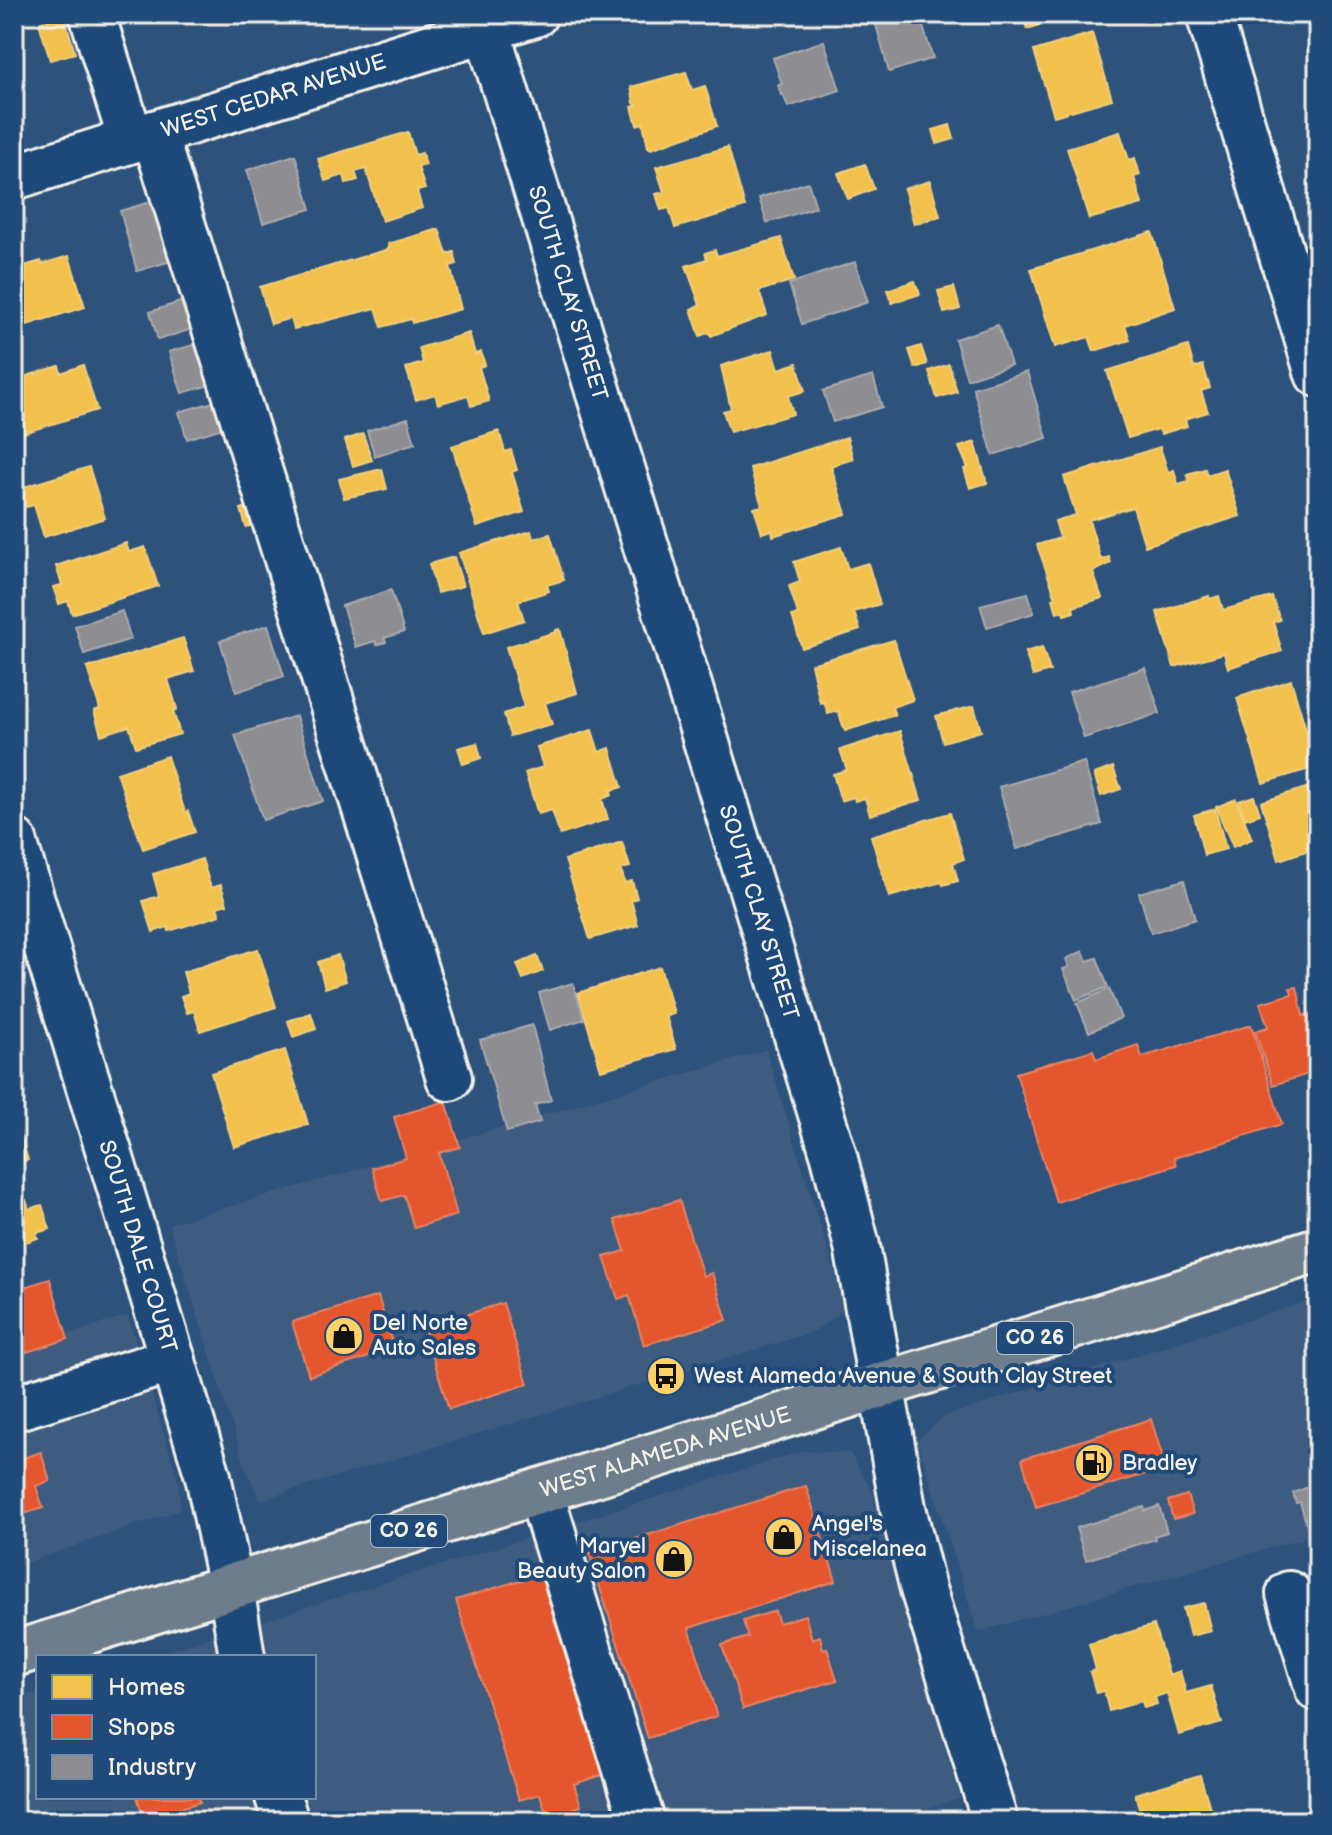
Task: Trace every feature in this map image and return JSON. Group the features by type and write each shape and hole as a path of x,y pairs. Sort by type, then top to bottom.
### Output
{"main road":[{"name":"WEST ALAMEDA AVENUE","path":"14,1654 1318,1250"}],"street":[{"path":"92,14 143,136 449,1078"},
{"name":"WEST CEDAR AVENUE","path":"14,177 485,21 535,14"},
{"path":"1209,14 1318,374"},
{"name":"SOUTH CLAY STREET","path":"485,21 834,1156 857,1246 903,1508 923,1589 995,1821"},
{"name":"SOUTH DALE COURT","path":"14,841 208,1476 242,1655"},
{"path":"14,1408 173,1360"},
{"path":"540,1491 642,1821"},
{"path":"1289,1594 1318,1689"},
{"path":"279,1799 286,1821"}],"shaded area":[{"path":"766,1050 846,1309 813,1332 260,1500 246,1469 169,1224"},
{"path":"1318,1298 1318,1534 978,1632 917,1440 945,1416"},
{"path":"128,1315 179,1483 180,1510 14,1567 14,1352"},
{"path":"802,1451 850,1453 872,1491 960,1799 882,1821 14,1821 14,1699 36,1693 36,1799 316,1799 316,1655 154,1655"}],"building: Homes":[{"path":"1022,14 1078,14 1027,29"},
{"path":"64,15 75,53 50,60 39,23"},
{"path":"1092,33 1112,99 1054,116 1034,51"},
{"path":"686,72 692,90 705,86 717,126 651,149 643,123 637,125 632,107 637,105 631,87"},
{"path":"950,125 954,139 937,144 933,130"},
{"path":"408,132 415,155 422,153 426,165 418,167 425,189 417,191 422,208 382,221 366,169 355,172 358,180 346,183 344,175 325,181 318,159"},
{"path":"1120,132 1129,160 1135,158 1140,175 1134,177 1142,204 1089,219 1067,148"},
{"path":"728,147 745,207 675,228 669,208 661,210 656,194 664,192 656,167"},
{"path":"865,164 874,189 848,199 838,173"},
{"path":"930,181 940,216 914,224 904,189"},
{"path":"439,229 447,254 454,252 457,264 450,266 461,309 412,323 411,319 382,327 376,308 294,329 291,318 271,324 260,287 389,249 388,244"},
{"path":"1152,232 1175,308 1125,325 1130,340 1094,351 1089,337 1055,347 1031,269"},
{"path":"781,238 794,280 759,291 767,315 711,336 710,332 700,336 691,309 700,305 686,266 707,259 705,253 715,250 717,256"},
{"path":"69,256 85,307 14,329 14,269"},
{"path":"915,281 920,294 892,303 887,290"},
{"path":"954,287 960,309 944,313 938,291"},
{"path":"469,333 475,354 481,352 485,365 479,367 489,401 471,406 468,395 438,404 435,394 416,400 406,368 423,363 419,348"},
{"path":"921,346 927,364 915,368 909,350"},
{"path":"1188,346 1194,368 1203,365 1210,388 1201,391 1208,412 1185,419 1187,426 1161,434 1159,429 1128,438 1107,371"},
{"path":"773,350 779,369 797,363 805,391 788,396 793,414 730,432 723,411 731,409 721,366"},
{"path":"949,364 957,392 937,398 929,371"},
{"path":"83,365 97,410 17,435 14,426 14,380 59,366 61,373"},
{"path":"499,431 505,452 511,450 517,470 512,472 524,512 477,527 452,446"},
{"path":"363,434 372,460 353,466 345,440"},
{"path":"847,437 853,459 831,466 846,514 773,536 772,530 762,533 754,508 762,506 750,468"},
{"path":"975,442 987,483 970,488 964,469 968,468 959,447"},
{"path":"1160,447 1168,472 1174,470 1178,484 1189,481 1187,474 1205,469 1207,475 1225,469 1240,516 1145,546 1133,507 1089,520 1101,560 1109,557 1111,563 1093,572 1102,598 1073,607 1074,612 1064,615 1063,611 1057,613 1053,599 1056,598 1037,545 1060,538 1055,521 1076,515 1064,477"},
{"path":"89,467 105,518 44,537 34,505 26,507 21,488"},
{"path":"382,469 387,489 344,498 339,479"},
{"path":"257,504 262,523 246,527 241,509"},
{"path":"531,531 533,539 550,534 564,580 547,585 549,591 518,601 524,620 484,633 459,553"},
{"path":"126,543 129,552 145,547 158,586 72,614 68,601 59,604 53,587 62,585 56,566"},
{"path":"841,547 848,569 868,563 880,604 854,612 860,630 802,648 792,616 798,614 789,586 800,582 794,562"},
{"path":"454,557 463,586 437,593 429,564"},
{"path":"1209,596 1210,599 1219,596 1223,610 1272,597 1280,620 1273,622 1282,651 1228,668 1224,653 1174,667 1157,612"},
{"path":"560,629 577,693 545,703 552,724 510,736 504,714 524,707 506,647"},
{"path":"183,638 194,671 168,679 180,734 136,747 129,726 101,735 94,711 100,709 87,668"},
{"path":"894,640 913,700 892,707 895,715 845,731 838,711 828,714 824,702 820,703 811,664"},
{"path":"1042,647 1050,671 1033,676 1025,652"},
{"path":"1291,680 1308,736 1318,733 1318,760 1315,761 1316,767 1263,783 1237,698"},
{"path":"974,706 981,731 943,742 936,716"},
{"path":"592,730 599,752 610,748 622,787 610,791 612,795 602,799 608,819 560,835 552,810 538,814 525,773 543,767 537,747"},
{"path":"900,731 921,800 870,815 865,798 841,801 833,774 847,770 840,750"},
{"path":"477,743 481,758 463,764 458,748"},
{"path":"167,756 185,812 188,811 195,832 143,849 117,773"},
{"path":"1113,767 1121,789 1101,796 1094,774"},
{"path":"1318,784 1318,847 1279,860 1261,802"},
{"path":"1254,796 1260,814 1245,819 1239,801"},
{"path":"1236,799 1252,839 1233,847 1216,807"},
{"path":"1215,809 1226,849 1204,855 1194,815"},
{"path":"950,813 964,859 953,863 958,881 943,885 942,882 889,897 871,836"},
{"path":"622,842 630,867 621,869 625,883 632,881 637,898 631,900 638,925 590,939 565,860"},
{"path":"202,859 211,888 221,885 227,904 217,907 220,915 169,931 168,927 153,932 143,901 159,896 153,874"},
{"path":"258,949 276,1007 200,1031 194,1011 187,1013 181,996 189,993 183,972"},
{"path":"338,955 346,981 325,988 318,962"},
{"path":"537,956 543,971 523,979 517,964"},
{"path":"660,967 674,1013 666,1016 676,1049 601,1070 578,993"},
{"path":"311,1013 316,1029 293,1037 288,1021"},
{"path":"285,1050 308,1124 234,1147 211,1073"},
{"path":"19,1131 28,1160 14,1164 14,1132"},
{"path":"26,1200 29,1209 42,1205 50,1229 36,1233 38,1238 14,1246 14,1204"},
{"path":"1204,1603 1211,1631 1190,1636 1183,1608"},
{"path":"1154,1625 1169,1675 1180,1671 1186,1693 1211,1686 1222,1723 1179,1735 1167,1693 1155,1697 1157,1704 1144,1708 1142,1701 1109,1711 1104,1691 1096,1693 1090,1672 1096,1670 1089,1644"},
{"path":"1200,1775 1214,1821 1143,1821 1135,1794"}],"building: Shops":[{"path":"1297,987 1303,1016 1318,1011 1318,1071 1273,1085 1255,1031 1268,1027 1260,1003 1292,994 1290,988"},
{"path":"1251,1025 1282,1124 1174,1158 1176,1165 1056,1202 1016,1073 1093,1050 1096,1059 1138,1045 1142,1057"},
{"path":"446,1101 460,1147 439,1153 457,1215 414,1228 404,1195 382,1201 372,1168 406,1158 394,1117"},
{"path":"679,1200 703,1276 712,1273 727,1320 644,1345 629,1295 618,1299 604,1257 625,1251 615,1220"},
{"path":"50,1279 68,1339 14,1356 14,1290"},
{"path":"378,1296 394,1349 309,1376 292,1322"},
{"path":"503,1303 528,1384 449,1409 424,1328"},
{"name":"Bradley","path":"1151,1419 1166,1468 1036,1507 1022,1459"},
{"path":"41,1452 50,1481 36,1486 43,1508 14,1517 14,1461"},
{"path":"806,1486 836,1581 689,1628 717,1716 648,1738 589,1553"},
{"path":"1187,1495 1193,1514 1173,1519 1168,1501"},
{"path":"556,1569 618,1770 574,1784 581,1806 547,1816 540,1794 519,1800 456,1600"},
{"path":"775,1611 779,1623 805,1615 812,1639 820,1636 823,1649 827,1648 837,1680 743,1709 722,1645 748,1637 743,1621"},
{"path":"138,1799 199,1799 200,1802 170,1811 173,1821 145,1821"}],"building: Industry":[{"path":"900,14 919,14 933,58 889,72 875,21"},
{"path":"824,41 840,90 788,107 781,95 778,85 782,84 773,58"},
{"path":"295,155 311,209 263,223 247,170"},
{"path":"808,182 816,207 767,223 759,198"},
{"path":"161,199 185,257 137,271 120,211"},
{"path":"855,262 868,302 802,324 789,284"},
{"path":"192,298 201,326 158,340 150,312"},
{"path":"998,325 1011,365 967,379 955,339"},
{"path":"204,342 217,383 182,393 169,352"},
{"path":"1027,372 1047,438 993,455 973,388"},
{"path":"873,376 882,407 833,422 823,391"},
{"path":"224,399 232,425 187,439 179,412"},
{"path":"408,418 415,443 375,456 367,431"},
{"path":"391,590 404,632 384,638 386,642 377,645 375,641 356,647 342,606"},
{"path":"1028,593 1034,613 987,627 980,605"},
{"path":"122,611 131,639 84,654 75,626"},
{"path":"268,625 284,676 236,692 220,641"},
{"path":"1145,668 1160,713 1084,738 1069,692"},
{"path":"296,716 323,801 263,820 235,735"},
{"path":"1084,762 1102,824 1017,849 999,787"},
{"path":"1184,880 1195,919 1151,933 1139,893"},
{"path":"1083,951 1087,961 1097,958 1108,987 1076,1000 1063,969 1069,967 1066,959"},
{"path":"573,983 584,1019 550,1030 539,993"},
{"path":"1109,989 1121,1018 1089,1032 1077,1003"},
{"path":"532,1025 551,1100 535,1105 540,1122 507,1132 480,1040"},
{"path":"1318,1483 1318,1534 1310,1536 1300,1502 1296,1503 1293,1493"},
{"path":"1159,1506 1167,1532 1154,1536 1155,1539 1086,1560 1076,1528 1144,1507 1145,1511"}],"place":[{"name":"Del Norte Auto Sales","path":"344,1336"},
{"name":"West Alameda Avenue & South Clay Street","path":"666,1376"},
{"name":"Bradley","path":"1094,1463"},
{"name":"Angel's Miscelanea","path":"784,1537"},
{"name":"Maryel Beauty Salon","path":"674,1559"}]}
